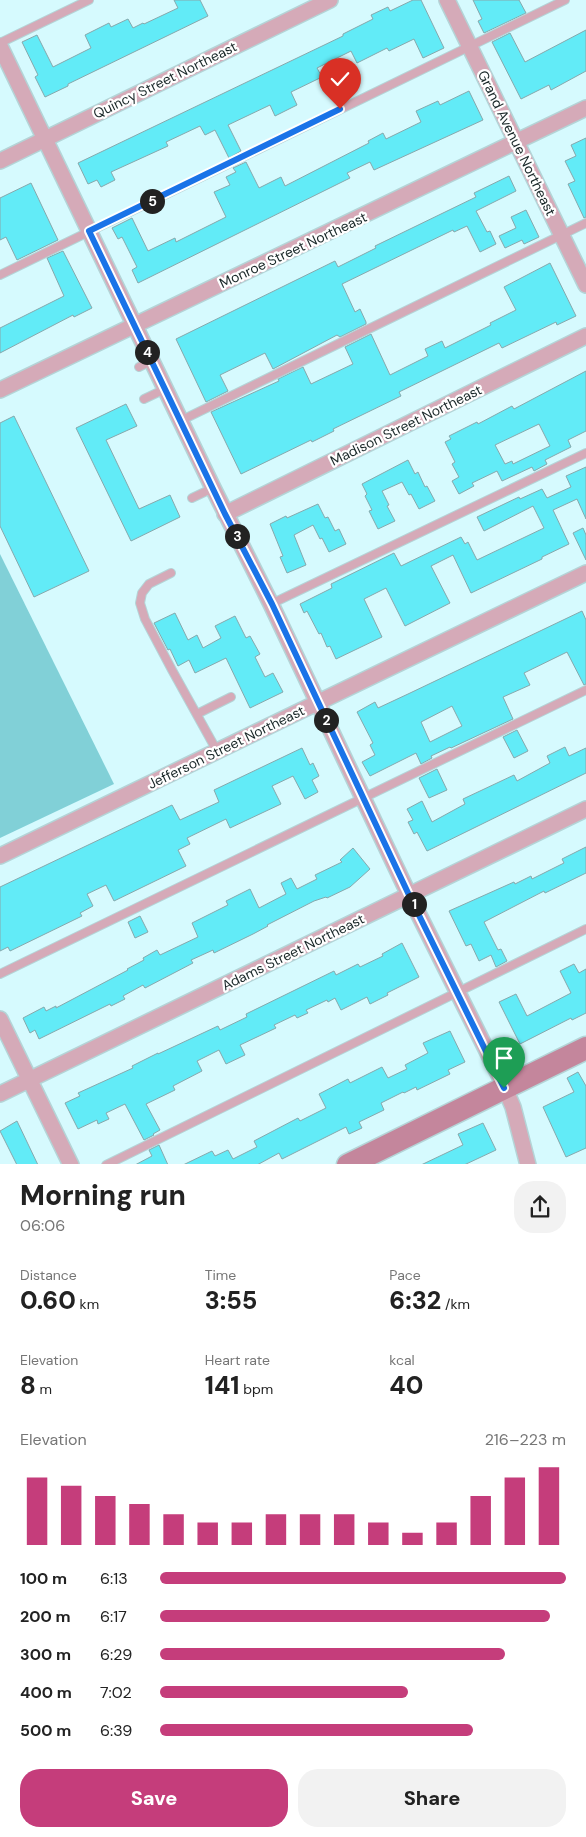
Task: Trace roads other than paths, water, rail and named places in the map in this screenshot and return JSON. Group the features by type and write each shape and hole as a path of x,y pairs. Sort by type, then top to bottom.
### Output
{"street":[{"name":"Quincy Street Northeast","path":"0,161 330,0"},
{"name":"Grand Avenue Northeast","path":"447,0 586,286"},
{"path":"0,45 134,325 145,364 165,389 212,488 272,604 409,895 513,1107 528,1164"},
{"name":"Monroe Street Northeast","path":"0,390 586,108"},
{"name":"Madison Street Northeast","path":"225,514 586,336"},
{"name":"Jefferson Street Northeast","path":"0,856 586,573"},
{"name":"Adams Street Northeast","path":"0,1094 586,809"},
{"path":"0,1019 71,1164"},
{"path":"348,1164 586,1048"}],"lane":[{"path":"0,45 90,0"},
{"path":"0,275 565,0"},
{"path":"180,421 586,223"},
{"path":"144,399 165,389"},
{"path":"272,604 586,453"},
{"path":"192,498 212,488"},
{"path":"171,573 149,584 142,593 140,603 145,618 218,751"},
{"path":"0,974 586,690"},
{"path":"197,714 231,697"},
{"path":"106,1164 586,929"}]}
